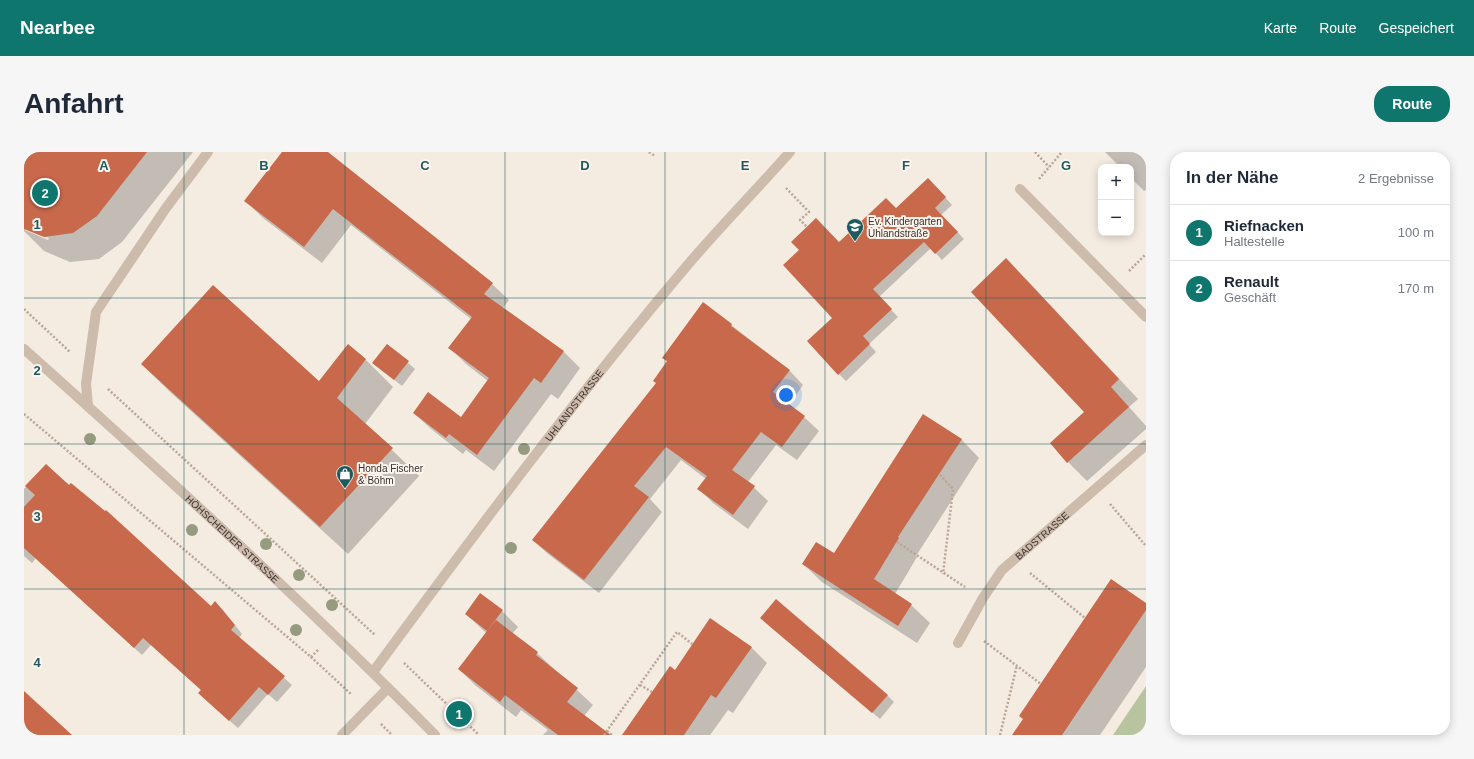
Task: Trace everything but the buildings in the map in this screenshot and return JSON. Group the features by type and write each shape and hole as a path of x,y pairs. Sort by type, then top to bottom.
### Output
{"street":[{"path":"88,406 86,384 96,312 166,208 208,152"},
{"name":"UHLANDSTRASSE","path":"373,672 489,514 611,358 692,261 790,152"},
{"path":"1023,191 1146,317"},
{"name":"HÖHSCHEIDER STRASSE","path":"24,349 88,406 333,634 435,735"},
{"name":"BADSTRASSE","path":"958,643 983,598 1002,570 1146,445"},
{"path":"342,735 388,688"}],"path":[{"path":"649,152 655,156"},
{"path":"1035,152 1049,167"},
{"path":"1023,191 1049,167 1062,152"},
{"path":"770,174 809,212 800,220 807,227"},
{"path":"24,309 390,650 479,735"},
{"path":"24,414 311,658 352,615"},
{"path":"940,475 953,489 943,574"},
{"path":"1096,488 1146,546"},
{"path":"897,542 943,574 983,598"},
{"path":"1014,560 1085,618"},
{"path":"967,628 1041,684"},
{"path":"604,735 677,632 692,644"},
{"path":"1000,735 1017,666"},
{"path":"640,685 652,692"},
{"path":"607,731 612,735"}],"green space":[{"path":"1146,686 1146,735 1113,735"}],"place":[{"name":"Renault","path":"45,193"},
{"name":"Ev. Kindergarten Uhlandstraße","path":"855,242"},
{"name":"Honda Fischer & Böhm","path":"345,489"},
{"name":"Riefnacken","path":"459,714"}]}
